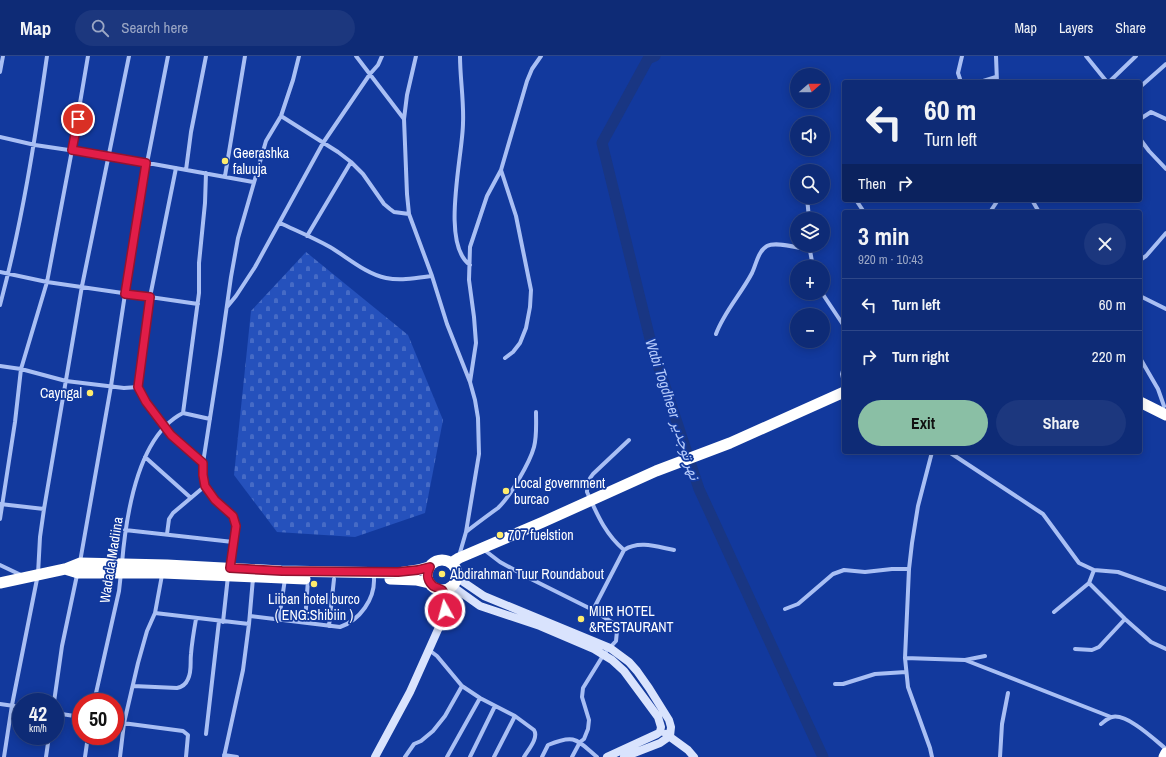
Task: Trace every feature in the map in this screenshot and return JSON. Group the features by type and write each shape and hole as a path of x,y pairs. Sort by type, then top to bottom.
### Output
{"highway":[{"path":"429,583 427,572 437,561 455,560 656,471 730,443 842,393"},
{"path":"1142,403 1164,409"},
{"path":"0,583 65,569 122,568 229,572 285,579 374,578 416,580 429,583 433,586 450,584 456,572 455,560"},
{"path":"253,574 282,571 398,572 430,567"},
{"path":"122,568 162,573 229,572"},
{"path":"1164,757 1166,753"}],"street":[{"path":"0,72 3,56"},
{"path":"0,305 35,145 47,56"},
{"path":"0,518 21,369 46,282 72,150 88,56"},
{"path":"14,693 38,574 40,538 44,509 82,286 129,56"},
{"path":"55,693 62,646 79,568 111,386 146,163 168,56"},
{"path":"186,170 191,132 206,56"},
{"path":"225,176 246,56"},
{"path":"206,734 236,526 233,516 215,500 205,486 203,463 235,252 253,182 266,141 281,116 299,56"},
{"path":"356,56 375,80 388,100 404,119"},
{"path":"226,307 236,296 255,267 323,143 370,74 378,65 382,56"},
{"path":"416,56 407,95 404,119 409,214 432,276 447,324 470,382 478,418 479,454 466,532 455,560"},
{"path":"460,56 463,96 463,125 454,206 460,253 464,261 470,265"},
{"path":"470,382 476,343 469,280 469,252 487,196 501,170 527,81 532,69 541,56"},
{"path":"960,80 958,73 962,56"},
{"path":"996,56 997,80"},
{"path":"1086,56 1106,80"},
{"path":"1110,80 1136,56"},
{"path":"1142,85 1166,64"},
{"path":"1142,118 1150,112 1166,119"},
{"path":"281,116 338,152 351,162 367,180 384,204 390,209 394,212 409,214"},
{"path":"0,137 35,145 109,156 253,182"},
{"path":"1142,142 1166,169"},
{"path":"308,236 351,162"},
{"path":"176,168 150,297 138,387 164,427 179,443 203,463"},
{"path":"501,170 516,216 531,290 530,307 526,328 520,343 513,352 505,358"},
{"path":"206,173 205,203 199,264 198,304 183,413 210,419"},
{"path":"280,223 329,247 376,275 386,278 409,279 432,276"},
{"path":"1142,259 1166,233"},
{"path":"716,334 725,314 737,299 752,273 763,249 767,246 777,244 790,246"},
{"path":"0,272 46,282 198,304"},
{"path":"1142,297 1166,309"},
{"path":"827,300 842,323"},
{"path":"1142,361 1158,389 1164,409"},
{"path":"0,366 21,369 66,380 111,386 138,387"},
{"path":"466,532 499,507 528,464 534,446 536,412"},
{"name":"Wadada Madiina","path":"96,693 119,592 125,530 136,483 145,457 154,441 164,427 174,417 183,413"},
{"path":"624,550 613,541 604,527 591,501 588,492 588,480 629,440"},
{"path":"931,454 918,506 909,570 908,628 905,658 908,687 932,757"},
{"path":"952,454 1043,514 1079,563 1094,570 1118,572 1166,589"},
{"path":"145,457 191,498"},
{"path":"167,534 170,519 173,513 205,486"},
{"path":"1,504 44,509"},
{"path":"125,530 233,542"},
{"path":"593,610 624,550 633,546 644,545 674,550"},
{"path":"481,548 500,562 593,610 613,623 617,631 616,641 607,651 582,691 588,720 586,734 572,757"},
{"path":"0,565 26,578"},
{"path":"785,608 798,604 833,574 844,570 865,572 886,569 909,570"},
{"path":"1054,612 1089,583 1094,570"},
{"path":"162,573 155,613 143,645 124,723 168,728 186,732 188,735 186,757"},
{"path":"237,757 224,756 243,670 250,616 253,574"},
{"path":"250,616 340,627 346,625 365,608 371,596 374,578"},
{"path":"279,619 285,579"},
{"path":"305,622 308,579"},
{"path":"329,626 334,579"},
{"path":"1089,583 1125,619 1151,642 1166,649"},
{"path":"450,584 484,596 607,651 628,662 645,682 669,720 671,727 670,736 660,743 624,757"},
{"path":"450,584 480,606 542,623"},
{"path":"375,757 410,692 429,650 447,604 450,584"},
{"path":"480,606 484,596"},
{"path":"155,613 221,622 249,624"},
{"path":"133,686 182,687 189,678 196,619"},
{"path":"1075,649 1092,650 1099,647 1125,619"},
{"path":"429,650 437,656 462,686 480,698 515,716 536,733 535,738 524,757"},
{"path":"607,651 612,660 624,671 646,699 662,727 660,732 634,752 607,757"},
{"path":"905,658 965,660 986,656"},
{"path":"965,660 1111,717"},
{"path":"835,684 843,684 875,674 906,672"},
{"path":"405,757 414,744 421,741 433,731 445,716 462,686"},
{"path":"1000,757 1002,724 1008,693"},
{"path":"447,757 480,698"},
{"path":"0,704 12,705 4,757"},
{"path":"470,757 495,706"},
{"path":"494,757 515,716"},
{"path":"1101,724 1111,717 1118,716 1134,724 1166,749"},
{"path":"660,732 670,736 688,750 694,757"},
{"path":"542,757 548,745 560,740 569,739 580,742 597,757"},
{"path":"46,757 48,745"},
{"path":"85,757 87,745"},
{"path":"120,757 121,745"}],"green space":[{"path":"306,252 408,335 443,420 425,513 355,537 277,532 234,475 251,311"}],"waterway":[{"name":"Wabi Togdheer نهر توجدير","path":"655,56 648,59 602,143 652,347 699,489 823,757"}],"place":[{"name":"Geerashka faluuja","path":"225,161"},
{"name":"Cayngal","path":"90,393"},
{"name":"Local government burcao","path":"506,491"},
{"name":"707 fuelstion","path":"500,535"},
{"name":"Abdirahman Tuur Roundabout","path":"442,574"},
{"name":"Liiban hotel burco ( ENG:Shibiin )","path":"314,584"},
{"name":"MIIR HOTEL &RESTAURANT","path":"581,619"}],"route":[{"path":"78,119 72,150 146,163 125,294 150,297 138,387 146,402 164,427 179,443 203,463 205,486 215,500 233,516 236,531 233,542 230,568 282,571 398,572 430,567 427,572 427,578 429,583 437,589 442,590 447,598 445,610"}]}
